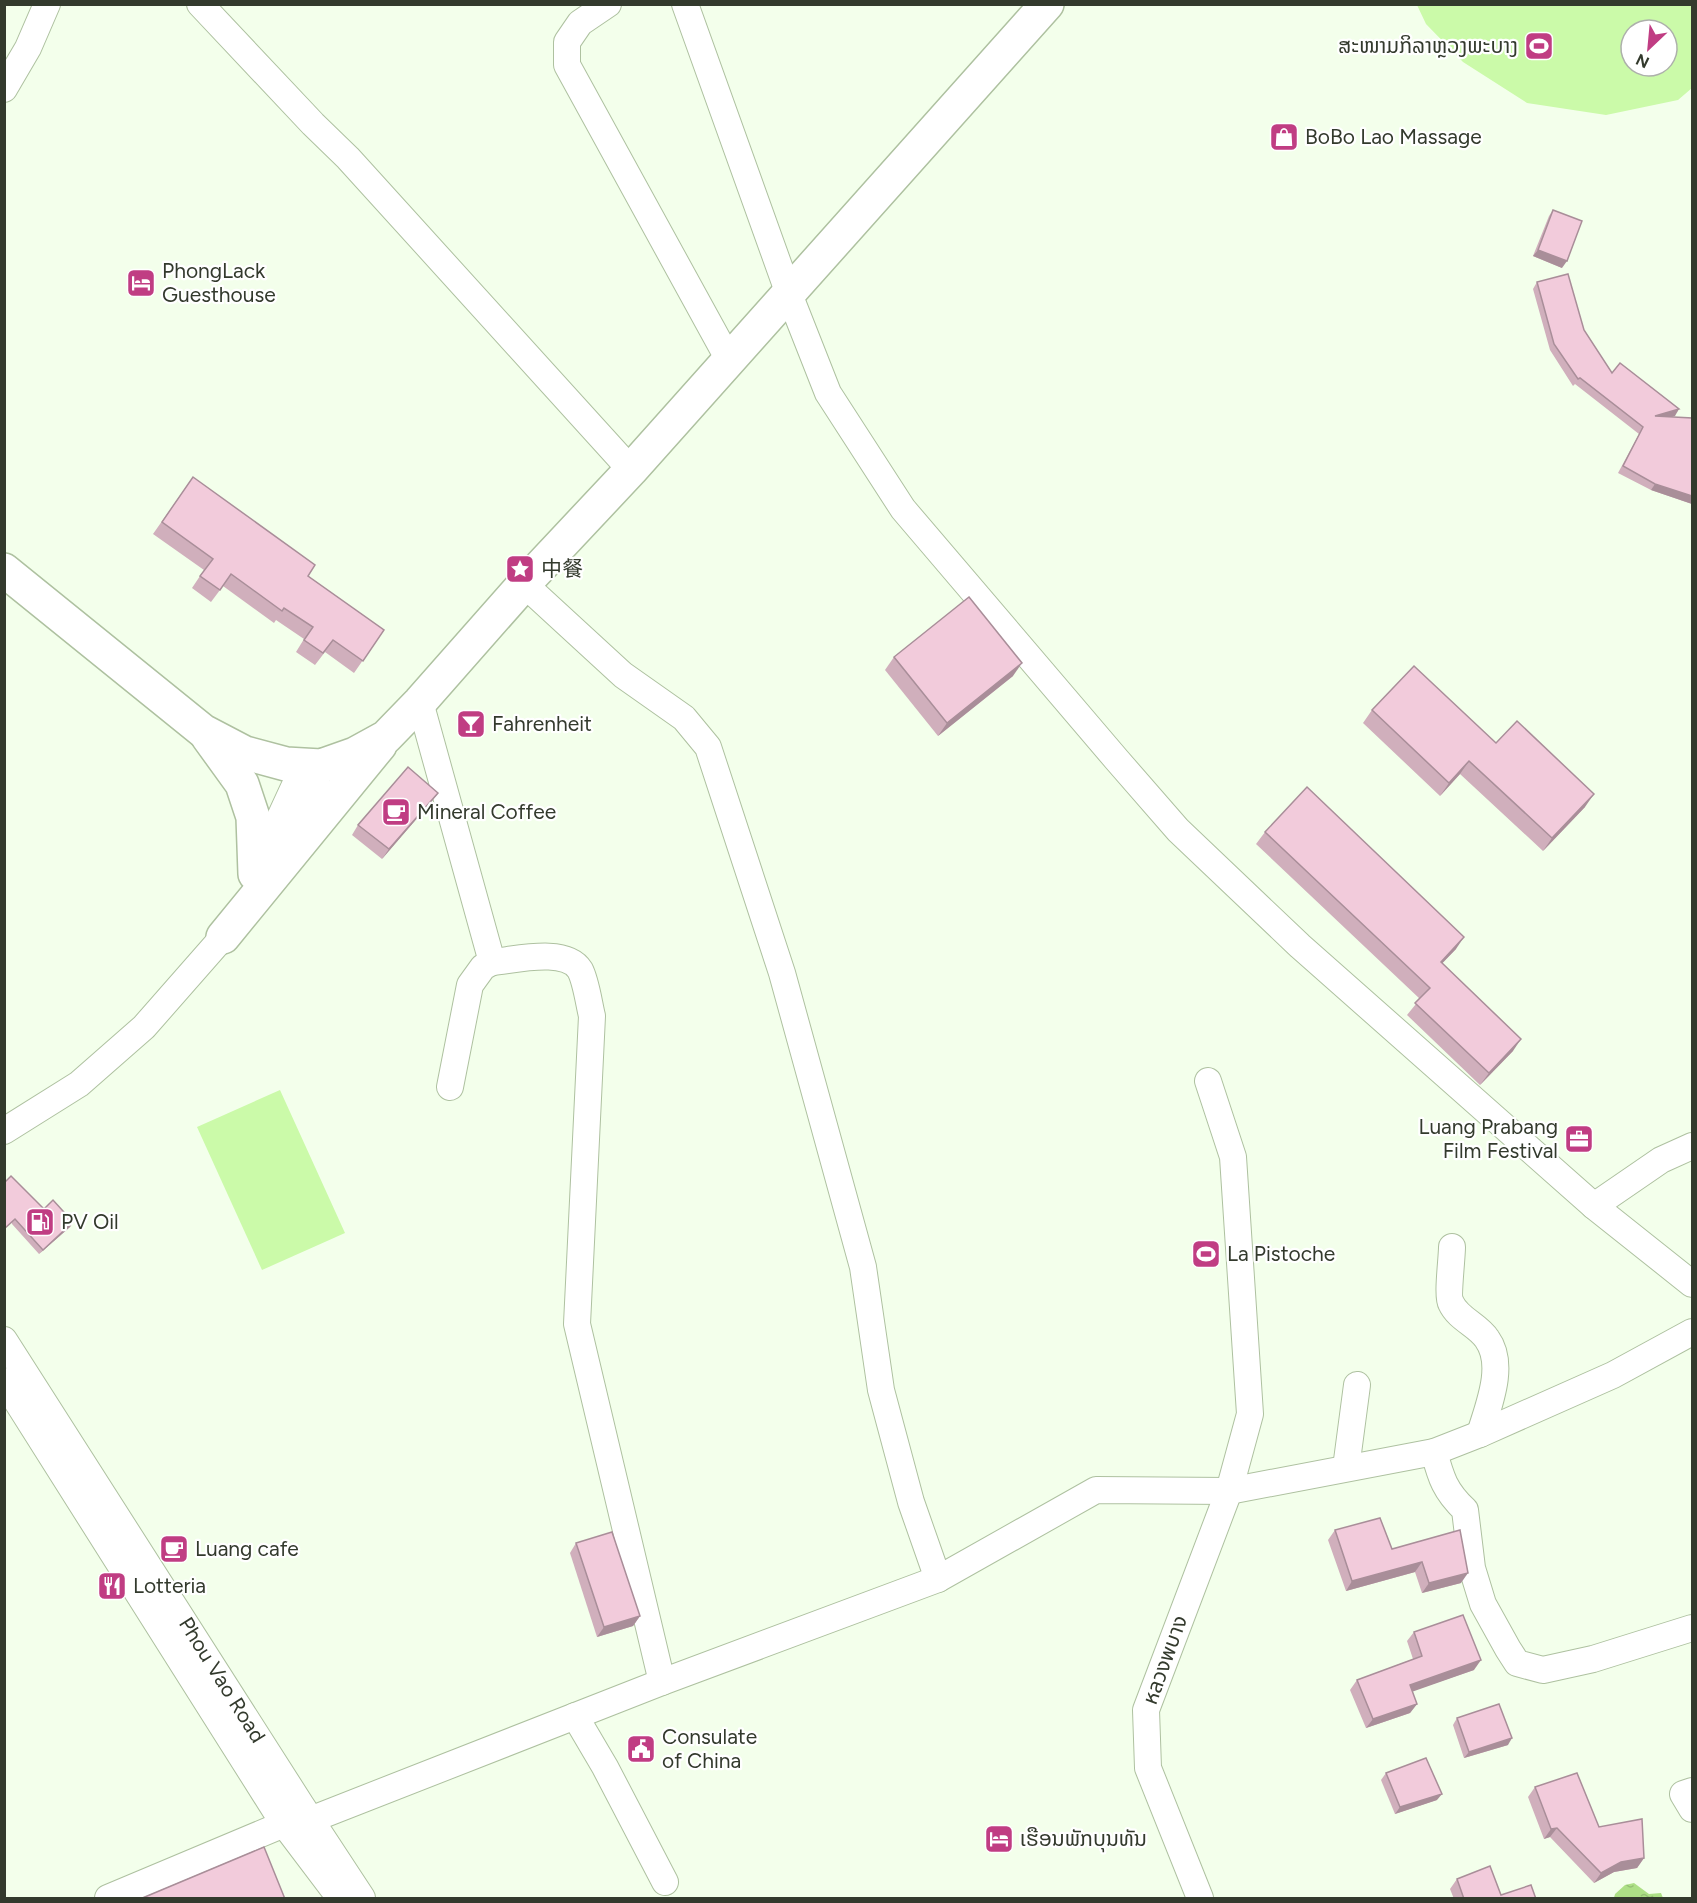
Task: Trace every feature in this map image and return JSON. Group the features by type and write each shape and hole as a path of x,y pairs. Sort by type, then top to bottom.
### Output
{"main road":[{"path":"223,937 386,737 631,470 1047,4"},
{"path":"4,570 203,731 245,753 268,761 311,766 356,754 386,737"},
{"path":"203,731 242,784 253,817 255,874"}],"street":[{"path":"4,89 28,48 47,4"},
{"path":"200,4 348,158 631,470"},
{"path":"608,4 580,23 567,42 567,65 729,360"},
{"path":"685,4 789,294 828,393 903,509 1116,760 1179,830 1300,946 1594,1206 1692,1284"},
{"path":"524,584 624,675 684,718 708,747 792,1007 863,1267 881,1390 911,1502 938,1579"},
{"path":"420,702 492,962"},
{"path":"223,937 255,874 295,785 311,766"},
{"path":"4,1131 79,1084 144,1027 223,937 296,826 313,792 311,766"},
{"path":"450,1087 470,985 483,967 492,962 558,956 571,961 581,971 592,1016 577,1324 662,1682"},
{"name":"หลวงพบาง","path":"1200,1899 1148,1768 1146,1710 1229,1491 1250,1414 1233,1157 1208,1081"},
{"path":"1594,1206 1661,1160 1692,1146"},
{"path":"1452,1247 1450,1301 1460,1316 1487,1339 1494,1354 1495,1383 1480,1434"},
{"path":"108,1899 284,1824 310,1820 662,1682 938,1579 1096,1490 1229,1491 1434,1452 1613,1375 1692,1332"},
{"name":"Phou Vao Road","path":"4,1340 362,1899"},
{"name":"Phou Vao Road","path":"4,1381 284,1824 340,1899"},
{"path":"1346,1468 1357,1385"},
{"path":"1434,1452 1442,1483 1465,1510 1472,1568 1483,1604 1517,1663 1543,1670 1593,1659 1692,1628"},
{"path":"575,1716 605,1767 664,1882"},
{"path":"1692,1791 1683,1794 1692,1809"}],"shaded area":[{"name":"ສະໜາມກິລາຫຼວງພະບາງ","path":"1417,5 1692,5 1692,88 1678,100 1606,115 1527,103 1463,62 1426,24"},
{"path":"280,1090 345,1233 262,1270 197,1127"}],"water":[{"path":"1634,1883 1649,1894 1661,1893 1663,1898 1614,1898 1615,1894 1625,1885"}],"building":[{"path":"1553,210 1582,221 1567,261 1538,250"},
{"path":"1568,274 1584,330 1612,373 1620,363 1679,409 1655,416 1692,418 1692,496 1655,484 1623,466 1643,427 1580,378 1578,379 1554,344 1537,282"},
{"path":"193,477 315,565 308,576 384,630 363,661 333,640 323,653 304,640 313,627 284,608 282,611 231,574 220,590 200,576 213,559 162,522"},
{"path":"969,597 1022,663 947,723 894,657"},
{"path":"1414,666 1496,743 1517,721 1594,794 1552,838 1469,761 1449,783 1372,710"},
{"path":"408,767 438,793 389,849 358,825"},
{"path":"1307,787 1464,937 1441,962 1521,1039 1489,1073 1415,1003 1430,988 1265,832"},
{"path":"11,1176 44,1209 53,1200 73,1222 43,1250 15,1219 4,1229 4,1183"},
{"path":"1380,1518 1392,1549 1460,1530 1468,1573 1429,1583 1422,1562 1352,1581 1335,1530"},
{"path":"612,1532 640,1616 604,1627 576,1543"},
{"path":"1463,1615 1481,1660 1410,1685 1417,1704 1373,1719 1357,1680 1422,1656 1414,1632"},
{"path":"1499,1704 1512,1738 1469,1752 1457,1718"},
{"path":"1426,1758 1442,1794 1400,1807 1386,1773"},
{"path":"1577,1773 1599,1827 1642,1819 1644,1858 1621,1862 1601,1873 1557,1828 1551,1829 1535,1787"},
{"path":"264,1847 285,1899 140,1899"},
{"path":"1490,1866 1501,1895 1531,1885 1536,1899 1464,1899 1457,1879"}],"place":[{"name":"ສະໜາມກິລາຫຼວງພະບາງ","path":"1539,46"},
{"name":"BoBo Lao Massage","path":"1284,137"},
{"name":"PhongLack Guesthouse","path":"141,283"},
{"name":"中餐","path":"520,569"},
{"name":"Fahrenheit","path":"471,724"},
{"name":"Mineral Coffee","path":"396,812"},
{"name":"Luang Prabang Film Festival","path":"1579,1139"},
{"name":"PV Oil","path":"40,1222"},
{"name":"La Pistoche","path":"1206,1254"},
{"name":"Luang cafe","path":"174,1549"},
{"name":"Lotteria","path":"112,1586"},
{"name":"Consulate of China","path":"641,1749"},
{"name":"ເຮືອນພັກບຸນທັນ","path":"999,1839"}]}
